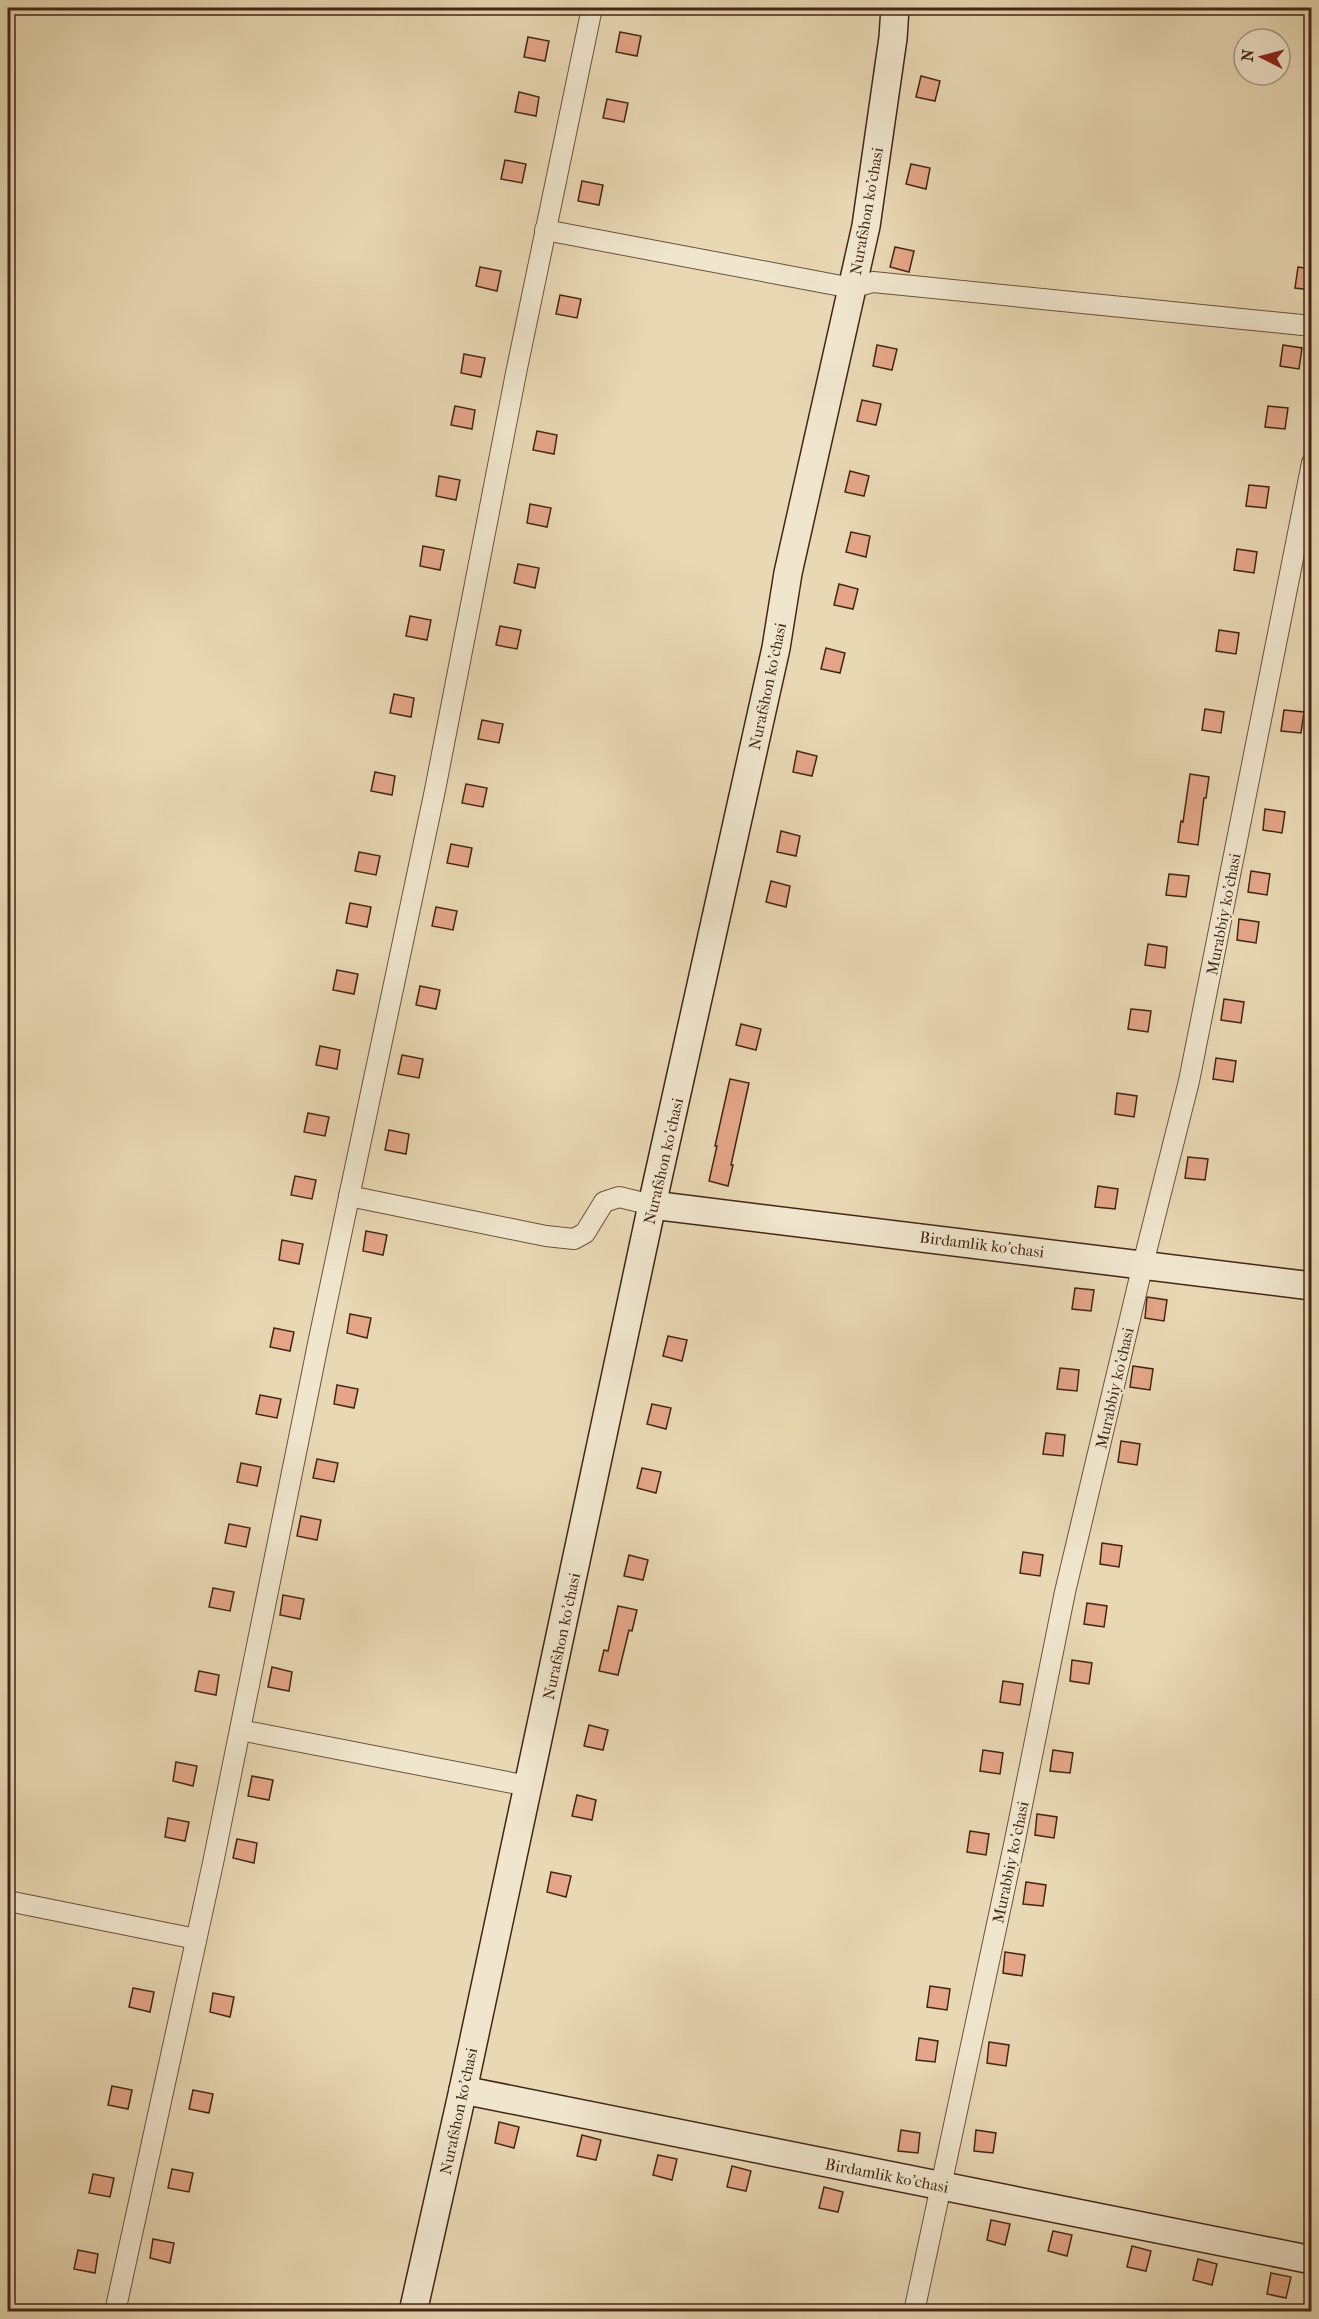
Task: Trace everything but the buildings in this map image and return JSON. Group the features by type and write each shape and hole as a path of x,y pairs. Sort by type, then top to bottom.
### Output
{"street":[{"path":"115,2312 240,1730 435,790 545,230 592,8"},
{"name":"Nurafshon ko'chasi","path":"413,2312 463,2090 652,1205 774,660 788,573 866,226 893,38 895,8"},
{"path":"545,230 852,288 873,282 1311,326"},
{"name":"Murabbiy ko'chasi","path":"914,2312 1065,1592 1189,1081 1311,463"},
{"path":"349,1196 546,1236 574,1239 585,1233 604,1202 619,1197 652,1205"},
{"name":"Birdamlik ko'chasi","path":"652,1205 1311,1286"},
{"path":"240,1730 528,1786"},
{"path":"8,1901 196,1939"},
{"name":"Birdamlik ko'chasi","path":"463,2090 1311,2260"}]}
